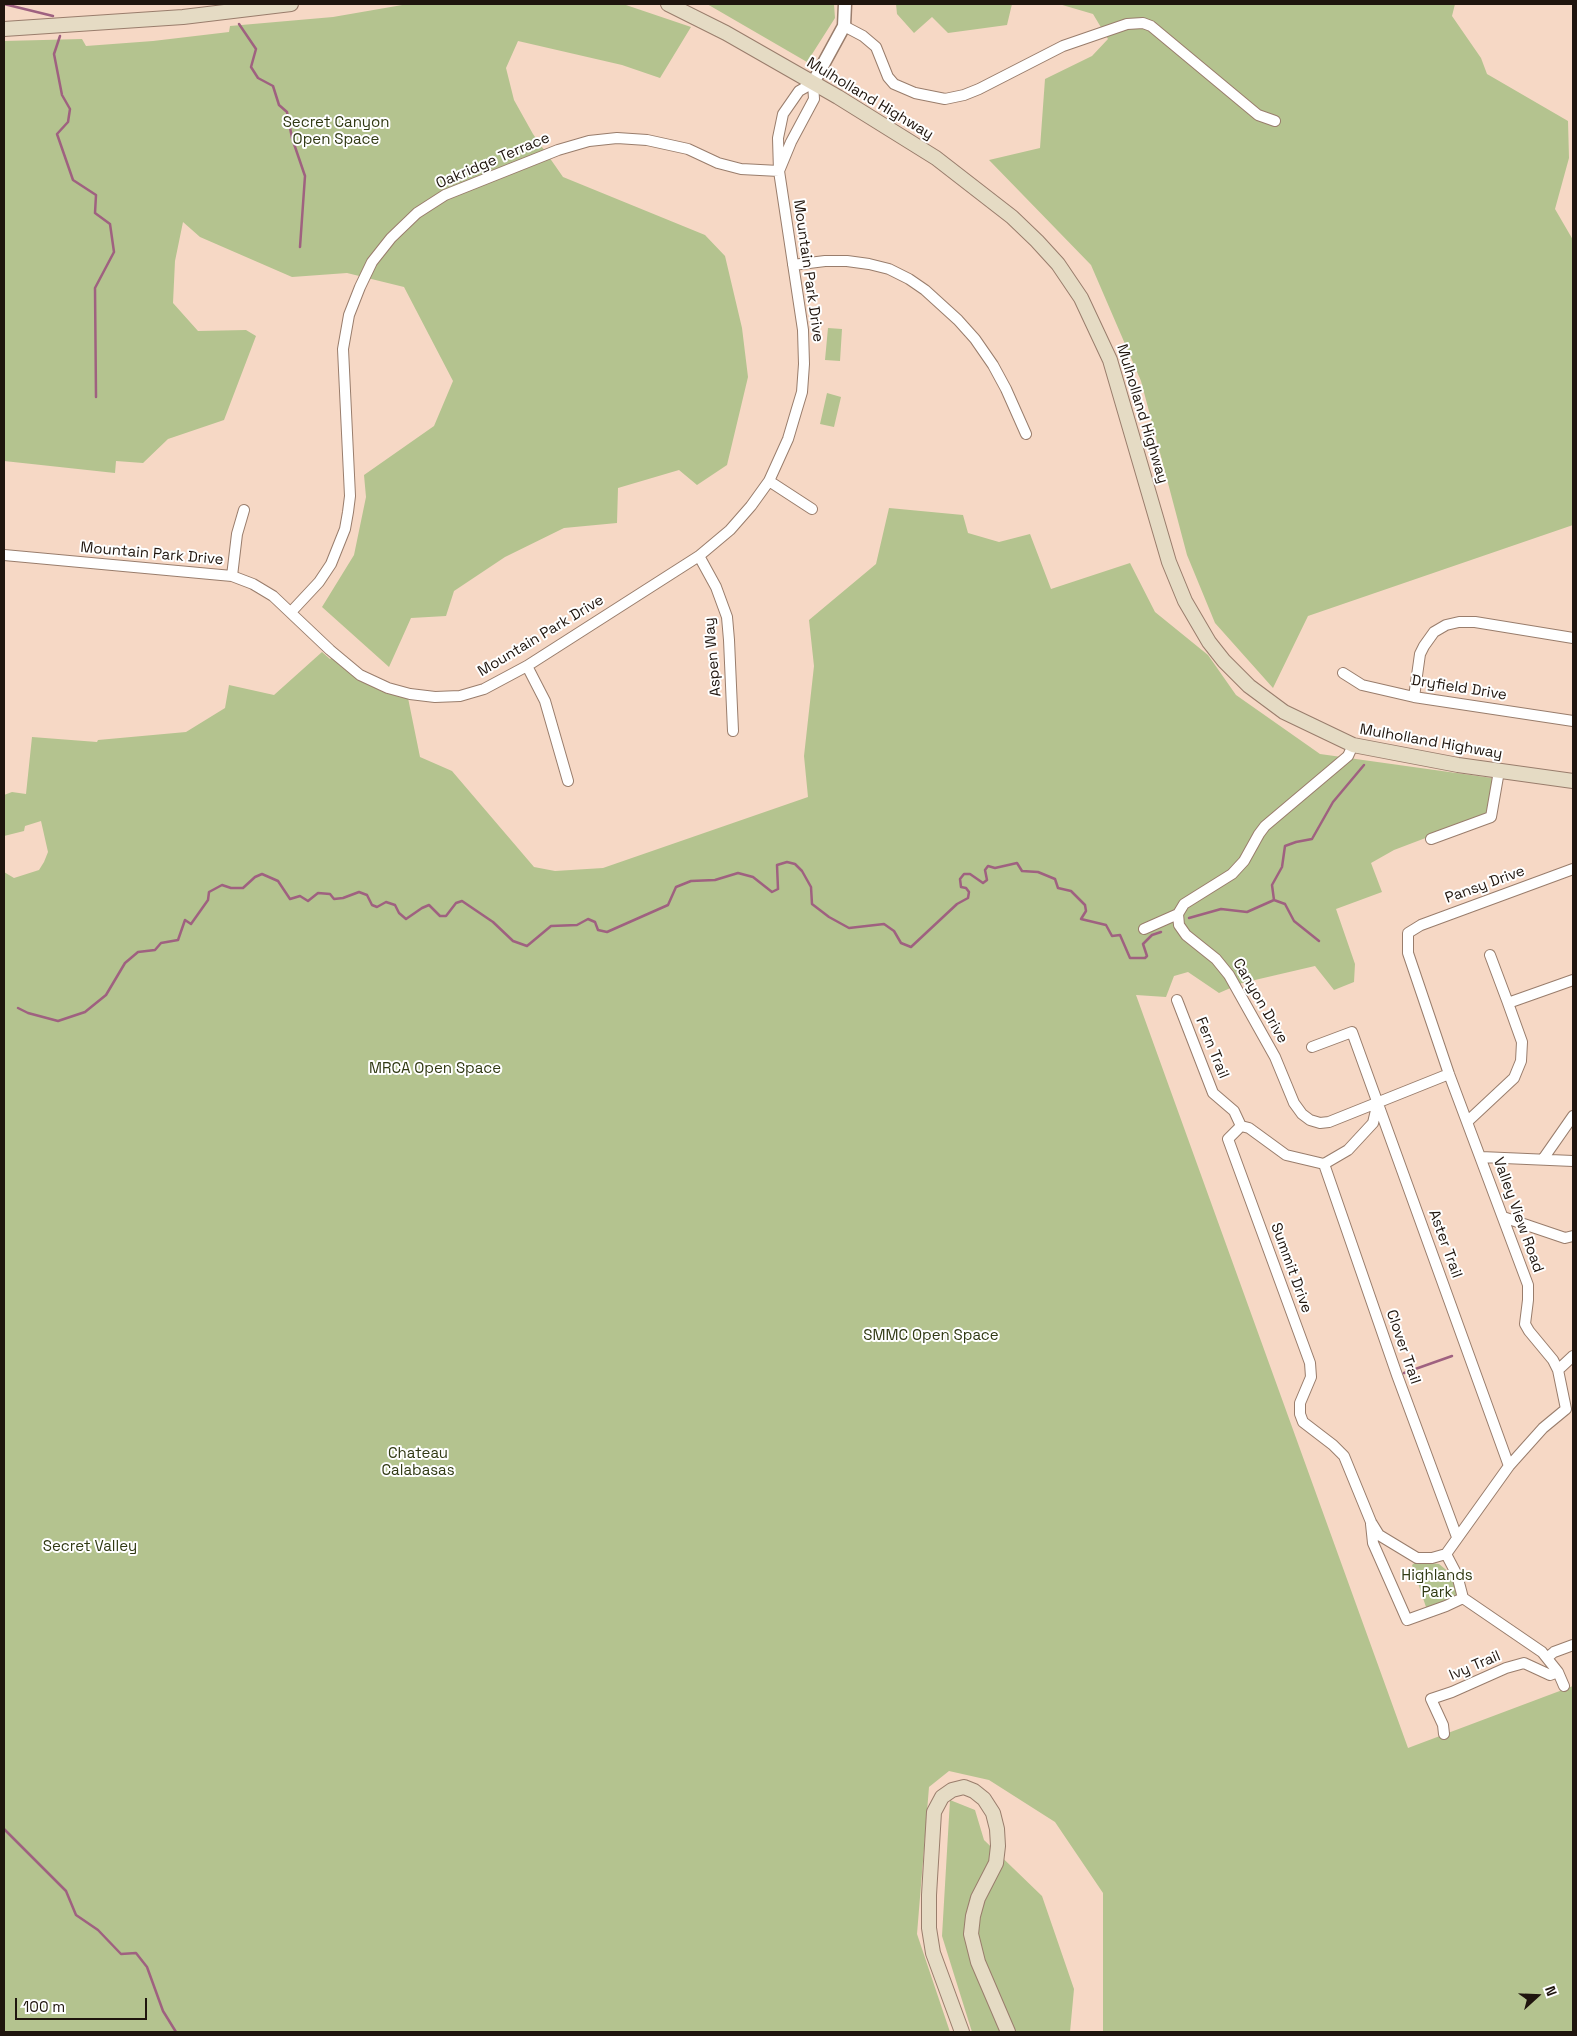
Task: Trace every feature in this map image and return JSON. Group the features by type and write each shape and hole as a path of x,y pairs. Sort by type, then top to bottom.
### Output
{"main road":[{"path":"4,29 183,17 291,4"},
{"name":"Mulholland Highway","path":"668,4 710,24 900,135 957,174 1012,217 1058,264 1081,298 1110,360 1169,562 1185,601 1209,642 1238,677 1272,704 1298,719 1353,745 1499,771 1573,781"},
{"path":"962,2032 933,1953 929,1928 929,1895 934,1812 942,1797 952,1790 964,1787 974,1791 984,1799 993,1813 997,1829 996,1863 978,1898 972,1916 970,1934 978,1962 1008,2032"}],"street":[{"path":"778,171 814,99 813,83 844,26 845,4"},
{"path":"844,26 863,36 876,47 888,77 894,84 915,93 945,98 964,95 979,89 1063,46 1127,24 1143,23 1151,26 1258,115 1275,121"},
{"name":"Mountain Park Drive","path":"4,555 232,576 253,584 273,596 330,650 360,675 388,688 410,694 435,697 460,696 484,689 526,666 699,556 730,530 768,481 788,439 802,392 804,364 803,330 778,171 778,138 782,118 799,90 813,83"},
{"path":"782,118 798,128"},
{"name":"Oakridge Terrace","path":"291,612 319,582 331,564 345,529 350,496 343,349 349,315 372,262 391,238 417,213 445,195 558,150 589,141 617,138 647,140 688,149 718,163 741,169 778,171"},
{"path":"793,266 825,261 869,264 890,269 925,290 958,320 980,346 1006,389 1026,434"},
{"path":"768,481 812,509"},
{"path":"232,576 237,534 244,510"},
{"name":"Aspen Way","path":"699,556 716,587 727,617 733,731"},
{"path":"1414,697 1420,654 1434,632 1446,625 1458,622 1475,622 1573,638"},
{"path":"526,666 545,700 568,781"},
{"name":"Dryfield Drive","path":"1343,673 1362,685 1414,697 1573,721"},
{"path":"1144,928 1178,914 1188,901 1232,874 1244,861 1265,826 1348,756 1353,745"},
{"path":"1431,839 1491,816 1499,771"},
{"name":"Pansy Drive","path":"1408,933 1421,925 1573,869"},
{"name":"Canyon Drive","path":"1178,914 1179,925 1186,935 1209,951 1229,975 1275,1057 1294,1103 1302,1114 1310,1120 1320,1123 1329,1122 1449,1074"},
{"name":"Valley View Road","path":"1408,933 1408,953 1449,1074 1528,1285 1525,1324 1529,1332 1553,1360 1570,1408 1543,1428 1509,1466 1446,1554"},
{"path":"1468,1121 1514,1078 1521,1060 1522,1042 1490,955"},
{"path":"1508,1003 1573,980"},
{"name":"Fern Trail","path":"1177,1000 1214,1093 1234,1111 1241,1126"},
{"name":"Aster Trail","path":"1312,1047 1352,1032 1509,1466"},
{"path":"1241,1126 1249,1128 1286,1155 1324,1164 1348,1150 1373,1123 1378,1102"},
{"path":"1543,1159 1573,1116"},
{"name":"Summit Drive","path":"1241,1126 1228,1137 1228,1141 1310,1363 1311,1376 1300,1403 1300,1414 1303,1422 1344,1456 1371,1522 1379,1535 1417,1558 1432,1558 1446,1554"},
{"path":"1481,1157 1573,1162"},
{"name":"Clover Trail","path":"1324,1164 1397,1375 1457,1538"},
{"path":"1503,1217 1564,1238 1573,1236"},
{"path":"1558,1370 1573,1356"},
{"path":"1371,1522 1373,1543 1407,1620 1463,1598"},
{"path":"1446,1554 1457,1575 1463,1598 1548,1657 1558,1672 1564,1686"},
{"path":"1548,1657 1554,1652 1573,1645"},
{"name":"Ivy Trail","path":"1444,1734 1431,1699 1452,1692 1506,1668 1524,1663 1550,1675 1558,1672"}],"green space":[{"name":"Secret Canyon Open Space","path":"408,4 623,4 691,27 660,78 622,65 518,41 506,68 514,100 533,134 563,177 705,235 725,256 742,328 748,377 727,465 697,485 679,470 618,488 617,523 564,528 505,557 454,591 446,616 411,618 389,667 322,607 354,555 366,497 364,475 434,426 453,381 404,287 347,273 292,277 200,237 183,222 175,261 173,303 198,331 246,330 256,336 224,420 168,439 143,463 116,461 115,473 4,461 4,41 82,39 86,46 153,41 229,32 230,26 333,17"},
{"path":"707,4 834,4 835,18 807,62"},
{"path":"896,4 1012,4 1007,25 948,33 932,17 914,33 897,14"},
{"path":"1059,4 1455,4 1452,16 1481,58 1487,74 1568,121 1569,158 1555,209 1573,240 1573,525 1308,616 1273,688 1215,623 1187,555 1141,381 1091,265 989,160 1040,148 1045,79 1092,56 1108,39 1093,14"},
{"path":"828,328 842,329 840,361 825,360"},
{"path":"827,393 841,397 834,427 820,424"},
{"path":"889,508 963,515 968,533 999,542 1030,534 1051,589 1130,563 1155,612 1208,655 1236,695 1320,754 1492,778 1489,807 1486,815 1394,850 1371,863 1382,892 1336,909 1355,964 1354,982 1334,990 1315,966 1242,983 1219,993 1188,972 1174,976 1166,997 1136,995 1408,1748 1573,1686 1573,2032 1103,2032 1103,1893 1055,1822 989,1780 949,1771 929,1787 917,1934 950,2032 4,2032 4,872 14,878 39,870 48,852 41,821 25,826 24,831 4,836 4,795 12,792 26,794 32,737 97,742 98,740 186,732 225,708 229,685 274,695 322,652 330,659 337,653 350,665 408,698 420,757 452,771 534,867 555,871 603,868 808,797 804,756 814,666 809,620 876,564"},
{"name":"Highlands Park","path":"1417,1561 1439,1564 1450,1573 1454,1578 1458,1594 1455,1599 1427,1610 1412,1565"},
{"path":"950,1800 975,1810 984,1840 1042,1896 1074,1989 1070,2032 972,2032 942,1936"}],"waterway":[{"path":"4,4 53,16"},
{"path":"239,24 256,49 251,67 258,78 273,86 279,105 287,112 292,138 305,176 300,247"},
{"path":"60,36 54,54 62,95 70,109 68,122 57,134 73,180 96,195 95,213 110,224 114,252 95,288 96,397"},
{"path":"1189,918 1221,909 1247,912 1274,900 1272,885 1282,867 1285,846 1312,839 1333,802 1364,765"},
{"path":"18,1008 28,1013 58,1021 85,1012 106,995 125,963 138,952 155,950 161,943 178,940 185,920 191,924 208,900 209,892 222,885 231,888 243,888 255,877 262,874 278,881 290,899 300,896 308,901 318,893 330,894 334,899 359,892 367,895 372,905 377,907 386,902 395,905 399,913 406,919 429,905 440,916 446,916 456,903 462,901 493,922 513,941 527,946 551,926 577,925 588,919 595,922 598,930 607,932 668,905 676,887 691,881 715,880 738,873 753,877 772,892 778,889 777,865 787,862 795,864 802,871 811,887 812,904 829,917 849,928 884,924 894,931 901,943 911,947 957,904 968,898 969,892 966,888 961,887 960,879 964,874 970,874 983,883 987,880 985,870 988,866 995,868 1017,863 1022,871 1038,872 1055,879 1058,888 1071,891 1085,905 1086,911 1081,919 1106,925 1112,936 1120,935 1130,958 1145,958 1147,956 1143,944 1152,935 1161,932"},
{"path":"1274,900 1285,904 1294,921 1319,941"},
{"path":"1404,1373 1452,1356"},
{"path":"4,1829 66,1891 76,1915 98,1930 121,1954 136,1953 147,1967 163,2011 176,2032"}],"park label":[{"name":"MRCA Open Space","path":"435,1069"},
{"name":"SMMC Open Space","path":"931,1336"},
{"name":"Chateau Calabasas","path":"418,1462"},
{"name":"Secret Valley","path":"90,1547"}]}
